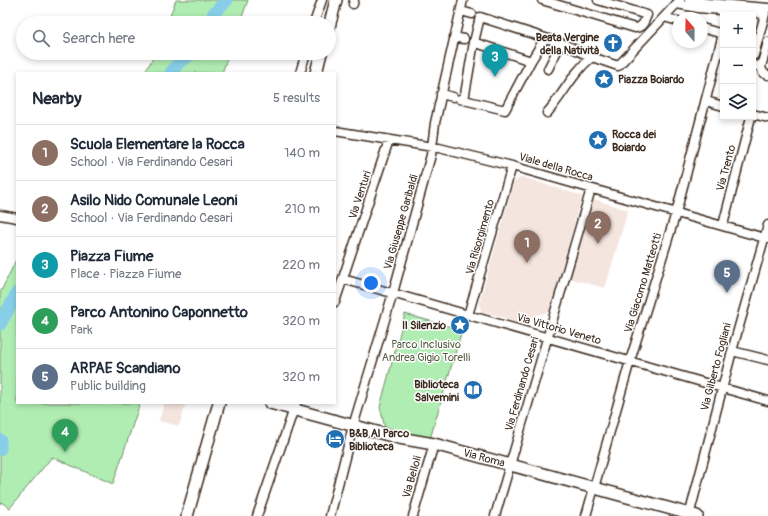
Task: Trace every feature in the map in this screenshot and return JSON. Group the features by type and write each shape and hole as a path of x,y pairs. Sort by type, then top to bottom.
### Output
{"street":[{"path":"316,16 322,0"},
{"path":"332,16 336,0"},
{"name":"Via Giuseppe Garibaldi","path":"330,516 353,426 393,293 433,147 435,123 463,0"},
{"path":"542,0 556,2 635,28 639,28 643,25 647,15 598,0"},
{"path":"689,0 768,8"},
{"path":"459,98 480,17 561,43 592,57 618,66 679,2 698,8 723,12"},
{"path":"461,11 472,14"},
{"path":"756,14 765,14 756,48"},
{"path":"664,17 672,19"},
{"path":"708,30 720,33"},
{"path":"454,37 464,39"},
{"path":"441,94 505,110 545,38"},
{"path":"473,42 531,61"},
{"path":"761,70 768,42"},
{"path":"548,69 561,43"},
{"name":"Via Giacomo Matteotti","path":"586,516 630,362 676,213 706,101 720,56"},
{"path":"547,113 579,69 592,57"},
{"path":"300,72 304,60"},
{"path":"316,72 319,60"},
{"path":"706,101 720,105"},
{"path":"756,115 768,118"},
{"name":"Via Trento","path":"723,225 750,120"},
{"name":"Viale della Rocca","path":"336,131 433,147 512,166 723,225 766,239"},
{"name":"Via Venturi","path":"336,299 389,140"},
{"name":"Via Risorgimento","path":"468,315 512,166"},
{"name":"Via Ferdinando Cesari","path":"495,516 546,337 591,189"},
{"path":"0,215 16,218"},
{"name":"Via Gilberto Fogliani","path":"692,515 722,388 766,239 768,225"},
{"name":"Via Vittorio Veneto","path":"344,279 768,401"},
{"path":"732,351 768,360"},
{"path":"187,516 219,404"},
{"name":"Via Roma","path":"278,404 295,406 353,426 399,438 434,444 692,515"},
{"path":"257,516 295,406"},
{"name":"Via Belloli","path":"413,516 434,444"}],"shaded area":[{"path":"522,177 582,196 549,312 532,317 526,324 481,311 479,304 514,182"},
{"path":"593,199 628,210 605,288 568,278"},
{"path":"164,404 186,404 179,426 159,421"}],"green space":[{"path":"176,0 248,0 242,16 170,16"},
{"path":"152,60 227,60 222,72 145,72"},
{"path":"16,260 16,404 140,404 113,484 52,457 10,508 1,502 0,504 0,293"},
{"name":"Parco Inclusivo Andrea Gigio Torelli","path":"405,314 462,330 430,439 385,428 380,407"}],"waterway":[{"path":"213,16 227,0"},
{"path":"172,72 182,60"},
{"path":"0,324 16,295"},
{"path":"0,440 0,449"}],"place":[{"name":"Beata Vergine della Natività","path":"613,43"},
{"name":"Piazza Fiume","path":"495,77"},
{"name":"Piazza Boiardo","path":"604,79"},
{"name":"Rocca dei Boiardo","path":"598,140"},
{"name":"Asilo Nido Comunale Leoni","path":"598,244"},
{"name":"Scuola Elementare la Rocca","path":"527,263"},
{"name":"ARPAE Scandiano","path":"727,293"},
{"name":"Il Silenzio","path":"460,325"},
{"name":"Biblioteca Salvemini","path":"473,390"},
{"name":"B&B Al Parco Biblioteca","path":"335,439"},
{"name":"Parco Antonino Caponnetto","path":"65,452"}]}
